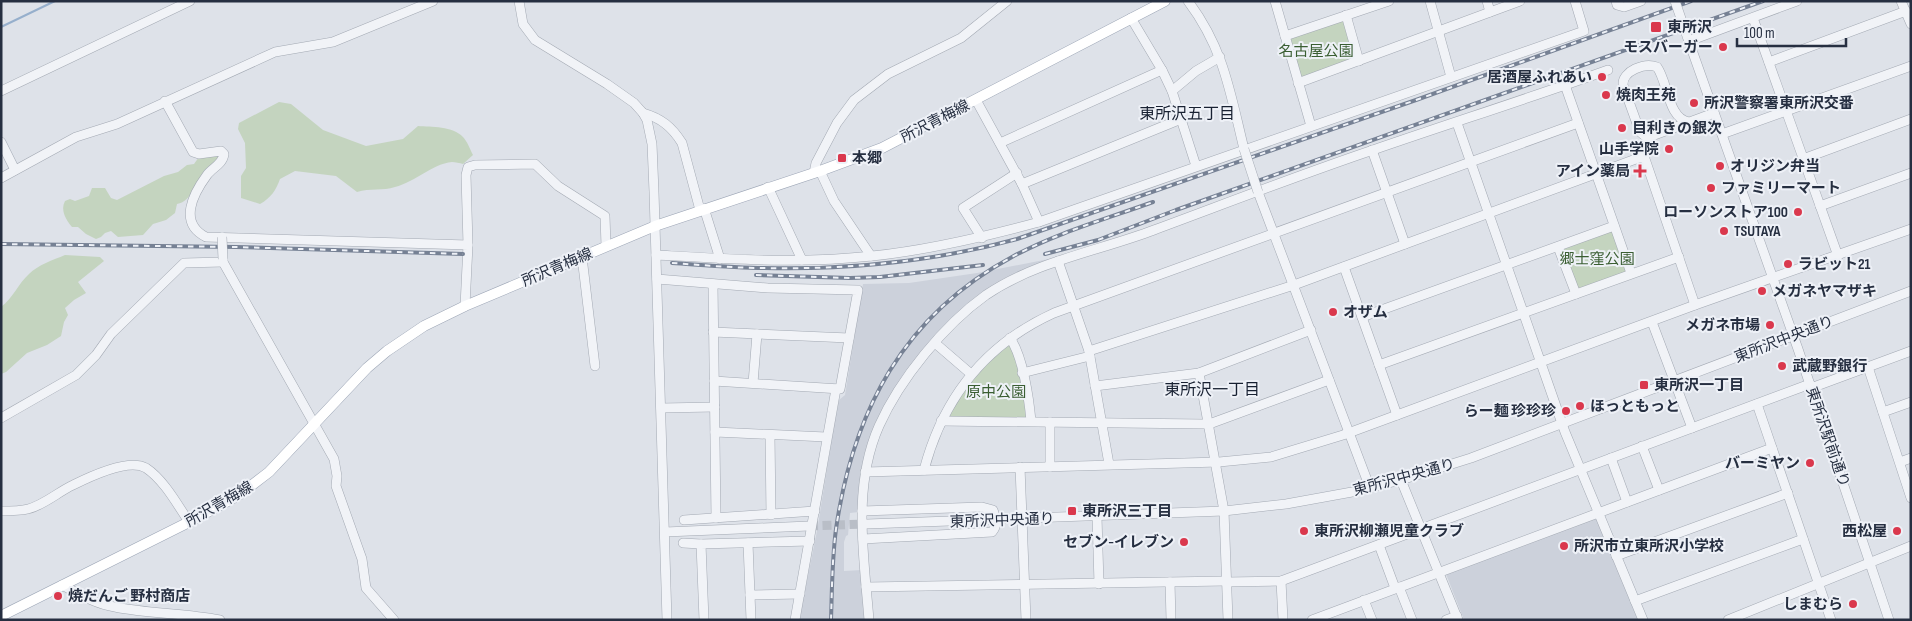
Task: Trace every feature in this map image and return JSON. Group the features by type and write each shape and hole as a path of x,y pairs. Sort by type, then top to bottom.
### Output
{"main road":[{"name":"所沢青梅線","path":"1,616 239,495 269,472 353,382 387,351 424,326 465,306 655,226 817,172 882,148 1165,1"}],"street":[{"path":"1,91 190,1"},
{"path":"1,178 76,137 117,124 275,52 333,42 419,4 433,1"},
{"path":"519,1 523,24 535,40 608,84 634,103 647,120 652,144 667,620"},
{"path":"871,256 817,172 816,163 837,123 854,100 888,74 961,38 1007,1"},
{"path":"1188,1 1212,38 1220,57 1244,149 1258,192 1370,488"},
{"path":"1275,1 1311,126"},
{"path":"1285,36 1389,1"},
{"path":"1430,1 1451,77"},
{"path":"1487,1 1490,12"},
{"path":"1298,83 1520,1"},
{"path":"656,255 720,259 802,260 871,256 919,250 982,238 1039,222 1584,31 1575,1"},
{"path":"1616,1 1617,5 1624,8 1641,1"},
{"name":"東所沢駅前通り","path":"1675,1 1811,386 1889,620"},
{"path":"1688,38 1753,18 1797,1"},
{"path":"1769,62 1906,7 1911,24"},
{"path":"1346,16 1360,61"},
{"path":"1131,18 1162,70 1172,92 1196,166"},
{"path":"1753,18 1838,256"},
{"path":"1172,92 1196,71 1220,57"},
{"path":"1689,122 1685,122 1676,114 1656,67 1648,65 1628,72 1625,75 1623,85 1642,135 1649,137 1714,113"},
{"path":"1722,134 1911,66"},
{"path":"1000,143 1162,70"},
{"path":"869,620 862,511 865,472 876,434 888,408 935,342 986,295 1024,274 1058,261 1119,243 1372,150 1608,70"},
{"path":"1565,85 1631,273"},
{"path":"976,100 1022,184 1039,222"},
{"path":"165,101 194,152 199,154 219,151 224,154 223,160 208,174 190,205 194,226 199,233 206,237 468,245"},
{"path":"643,113 661,119 682,143 702,209 720,259"},
{"path":"1022,184 1181,119"},
{"path":"1803,159 1911,120"},
{"path":"1456,123 1562,424 1642,620"},
{"path":"924,470 942,421 971,374 987,357 1031,323 1274,232 1578,123"},
{"path":"1,142 15,170"},
{"path":"1372,150 1405,244"},
{"path":"1022,373 1089,354 1294,285 1644,156 1696,305"},
{"path":"465,306 468,245 466,175 468,167 535,164 558,186 605,216 606,246"},
{"path":"982,238 963,208 1016,173"},
{"path":"1820,206 1911,173"},
{"path":"768,187 802,260"},
{"path":"1362,317 1614,226"},
{"path":"865,472 1216,462 1271,457 1349,433 1696,305 1911,229"},
{"path":"222,237 223,260 334,459 337,476 336,486 362,559 366,588 394,620"},
{"path":"1558,247 1576,294"},
{"path":"582,257 594,366"},
{"path":"1379,365 1679,257"},
{"path":"1,418 76,375 96,355 111,334 184,263 223,260"},
{"path":"1058,261 1089,354 1109,464"},
{"path":"1344,267 1397,415"},
{"path":"657,279 712,284 858,290 840,389 714,381"},
{"path":"712,284 716,518"},
{"name":"東所沢中央通り","path":"867,524 1224,511 1286,504 1370,488 1471,458 1911,290"},
{"path":"1652,322 1692,428"},
{"path":"1095,386 1199,372 1310,330"},
{"path":"713,332 849,338"},
{"path":"753,383 757,334"},
{"path":"1010,338 1022,373 1031,421"},
{"path":"935,342 971,374"},
{"path":"866,587 1281,581 1757,404 1911,351"},
{"path":"1868,367 1911,498"},
{"path":"1199,372 1224,511 1228,620"},
{"path":"942,421 1208,424 1329,380"},
{"path":"795,620 836,389"},
{"path":"1883,412 1911,402"},
{"path":"1757,404 1831,620"},
{"path":"661,408 715,407"},
{"path":"1050,422 1050,467"},
{"path":"715,432 826,437"},
{"path":"770,435 771,515"},
{"path":"1642,446 1659,490"},
{"path":"1312,620 1772,448"},
{"path":"1611,458 1627,502"},
{"path":"1900,462 1911,458"},
{"path":"1,511 28,509 94,476 122,466 138,465 145,467 156,477 189,522"},
{"path":"1020,467 1026,620"},
{"path":"1401,480 1457,618 1446,620"},
{"path":"1616,556 1788,493"},
{"path":"862,511 987,508 993,510 996,520 995,529 992,532 863,539"},
{"path":"684,520 815,511"},
{"path":"1098,517 1099,584"},
{"path":"664,532 809,526"},
{"path":"1635,601 1803,539"},
{"path":"683,544 810,541"},
{"path":"748,543 751,620"},
{"path":"701,544 704,620"},
{"path":"1379,544 1412,620"},
{"path":"1728,620 1911,546"},
{"path":"1281,581 1283,620"},
{"path":"1170,582 1171,620"},
{"path":"62,585 88,599 114,607 203,616 220,620"},
{"path":"750,594 800,594"},
{"path":"1364,600 1372,620"}],"shaded area":[{"path":"1054,258 1017,273 937,336 870,442 860,477 859,512 850,513 848,535 844,542 844,571 862,570 866,620 799,620 817,531 839,400 845,395 863,284 909,283 977,273"},
{"name":"所沢市立東所沢小学校","path":"1596,517 1638,620 1464,620 1446,574"}],"green space":[{"name":"名古屋公園","path":"1343,19 1356,57 1303,78 1300,77 1290,36"},
{"path":"279,102 291,104 323,130 366,146 403,139 418,126 435,127 459,133 466,141 473,155 463,164 445,163 402,185 357,192 336,176 295,171 280,179 273,193 260,204 241,198 241,176 246,168 245,143 238,129 239,123"},
{"path":"219,154 220,157 205,170 187,199 177,204 175,213 166,220 153,224 143,235 118,237 111,231 96,239 78,227 72,227 64,215 65,201 70,199 75,201 89,196 92,188 105,188 111,198 117,200 164,176 178,172 187,165 194,164 199,157"},
{"name":"郷士窪公園","path":"1610,230 1613,232 1626,269 1625,272 1578,289 1576,288 1563,247"},
{"path":"65,255 100,257 104,261 78,282 86,293 65,308 68,315 64,322 61,336 47,345 27,353 6,372 1,374 1,307 33,271"},
{"name":"原中公園","path":"1007,345 1011,346 1020,374 1027,416 1025,419 951,418 948,415 968,386 982,369"}],"waterway":[{"path":"1,27 55,1"}],"tunnel":[{"path":"809,526 867,524"}],"railway":[{"path":"672,263 752,268 860,266 892,263 986,247 1017,239 1416,100 1691,1"},
{"path":"1045,254 1098,240 1176,210 1763,1"},
{"path":"831,620 836,529 844,486 855,445 871,406 890,371 913,337 941,307 974,280 1012,257 1064,234 1153,202"},
{"path":"1,244 236,247 463,254"},
{"path":"756,275 880,277 983,265"}],"place":[{"name":"東所沢","path":"1656,27"},
{"name":"モスバーガー","path":"1723,47"},
{"name":"居酒屋ふれあい","path":"1602,77"},
{"name":"焼肉王苑","path":"1606,95"},
{"name":"所沢警察署東所沢交番","path":"1694,103"},
{"name":"目利きの銀次","path":"1622,128"},
{"name":"山手学院","path":"1669,149"},
{"name":"本郷","path":"842,158"},
{"name":"オリジン弁当","path":"1720,166"},
{"name":"アイン薬局","path":"1640,171"},
{"name":"ファミリーマート","path":"1711,188"},
{"name":"ローソンストア100","path":"1798,212"},
{"name":"TSUTAYA","path":"1724,231"},
{"name":"ラビット21","path":"1788,264"},
{"name":"メガネヤマザキ","path":"1762,291"},
{"name":"オザム","path":"1333,312"},
{"name":"メガネ市場","path":"1770,325"},
{"name":"武蔵野銀行","path":"1782,366"},
{"name":"東所沢一丁目","path":"1644,385"},
{"name":"ほっともっと","path":"1580,406"},
{"name":"らー麺 珍珍珍","path":"1566,411"},
{"name":"バーミヤン","path":"1810,463"},
{"name":"東所沢三丁目","path":"1072,511"},
{"name":"東所沢柳瀬児童クラブ","path":"1304,531"},
{"name":"西松屋","path":"1897,531"},
{"name":"セブン-イレブン","path":"1184,542"},
{"name":"所沢市立東所沢小学校","path":"1564,546"},
{"name":"焼だんご 野村商店","path":"58,596"},
{"name":"しまむら","path":"1853,604"}],"district":[{"name":"東所沢五丁目","path":"1187,113"},
{"name":"東所沢一丁目","path":"1212,389"}]}
